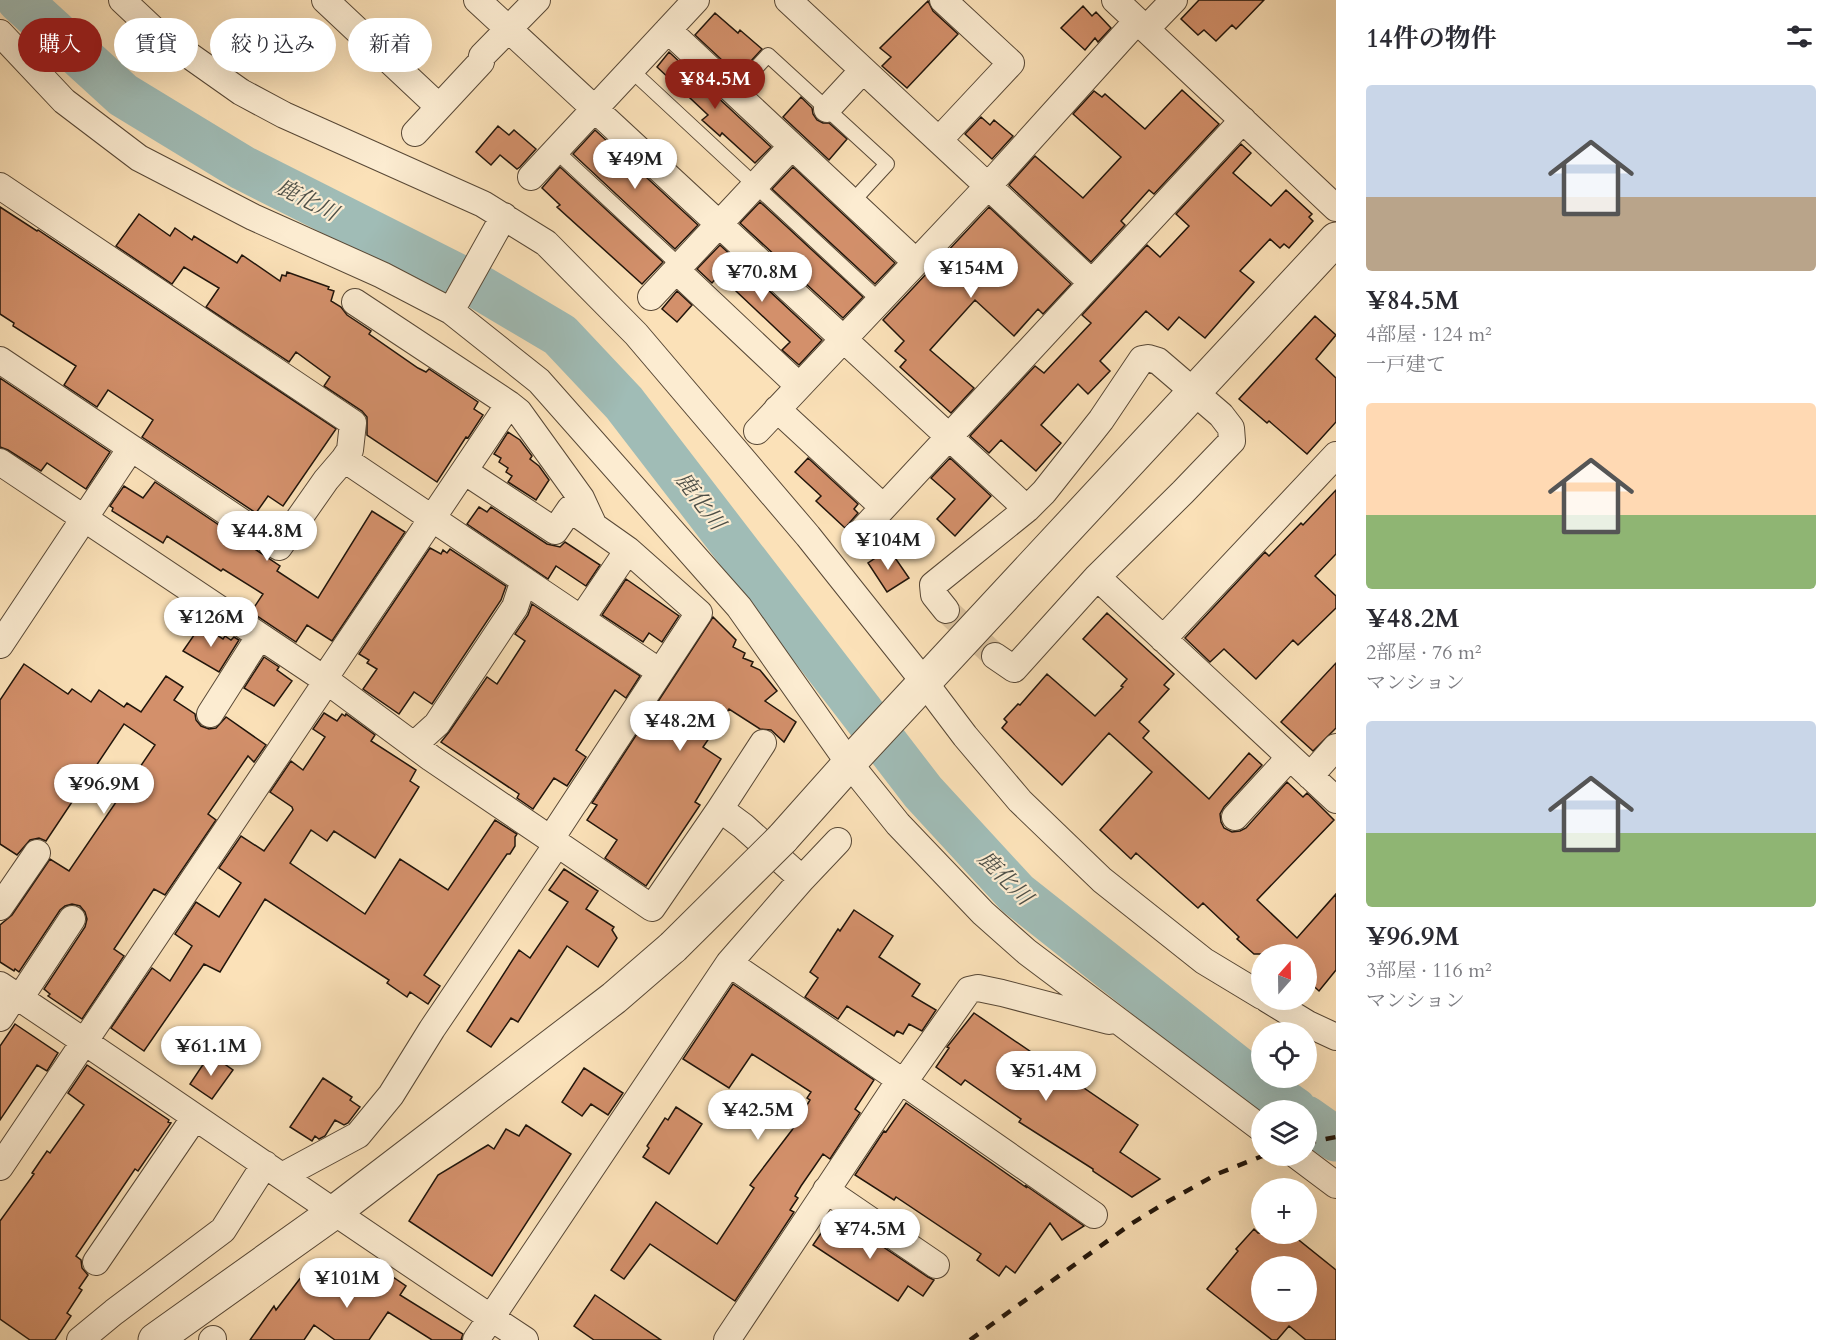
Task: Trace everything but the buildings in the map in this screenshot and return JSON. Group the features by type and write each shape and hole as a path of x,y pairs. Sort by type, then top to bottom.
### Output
{"street":[{"path":"122,0 156,33 241,92 284,115 483,204 546,243 636,334 808,536 921,687 1020,801 1102,880 1204,961 1251,989"},
{"path":"325,0 439,107"},
{"path":"477,0 1027,509"},
{"path":"415,133 481,62 482,56 537,0"},
{"path":"531,177 696,0"},
{"path":"788,0 1091,282"},
{"path":"939,140 1011,63 943,0"},
{"path":"1115,0 1336,208"},
{"path":"757,430 1142,25 1174,0"},
{"path":"668,30 916,262"},
{"path":"0,33 64,101 139,158 253,217 382,274 451,311 539,381 739,607 898,824 983,912 1027,952 1251,1121"},
{"path":"827,109 863,70"},
{"path":"856,537 1243,120"},
{"path":"651,297 792,146"},
{"path":"0,186 353,423 350,450 279,547 0,360"},
{"path":"451,311 504,216"},
{"path":"155,1340 333,1213 614,998 673,947 782,839 852,760 1336,239"},
{"path":"678,268 799,386"},
{"path":"355,302 519,412 581,498 594,526"},
{"path":"946,610 934,595 933,585 1027,509 1044,492 1101,420 1142,359 1158,361 1221,415 1231,428 1232,441 1097,577 1014,669 995,656"},
{"path":"0,1167 509,404"},
{"path":"777,409 884,507"},
{"path":"0,645 131,448"},
{"path":"1163,639 1336,455"},
{"path":"344,459 660,672"},
{"path":"0,462 326,680 431,758 652,908 763,744"},
{"path":"89,1337 223,1230 274,1170 357,1135 391,1095 699,613 628,550 570,509 555,531 464,471"},
{"path":"588,609 628,550"},
{"path":"1097,577 1336,800"},
{"path":"415,744 444,715 515,607 524,580"},
{"path":"210,714 260,637"},
{"path":"1310,776 1336,747"},
{"path":"1235,817 1290,757"},
{"path":"720,809 743,826 801,879"},
{"path":"476,1340 729,963 801,879 838,841"},
{"path":"0,907 37,853"},
{"path":"0,1018 12,993 72,919"},
{"path":"729,963 1094,1215"},
{"path":"727,1340 826,1190 969,990 978,988 1002,993 1120,1024"},
{"path":"12,993 274,1170 333,1213 525,1340"},
{"path":"1285,1010 1336,1037"},
{"path":"96,1262 195,1117"},
{"path":"1311,1166 1336,1185"},
{"path":"826,1190 936,1265"}],"lane":[{"path":"734,92 768,55 827,109 886,164 852,202"},
{"path":"631,70 879,301"},
{"path":"556,151 678,268"}],"waterway":[{"name":"鹿化川","path":"19,0 123,95 243,168 479,287 560,335 624,403 923,792 1017,894 1252,1080 1281,1100"},
{"name":"鹿化川","path":"1317,1126 1336,1139"}],"tunnel":[{"path":"946,610 995,656"}],"railway":[{"path":"1317,1141 1336,1137"},
{"path":"970,1340 1131,1224 1217,1174 1251,1161"}]}
